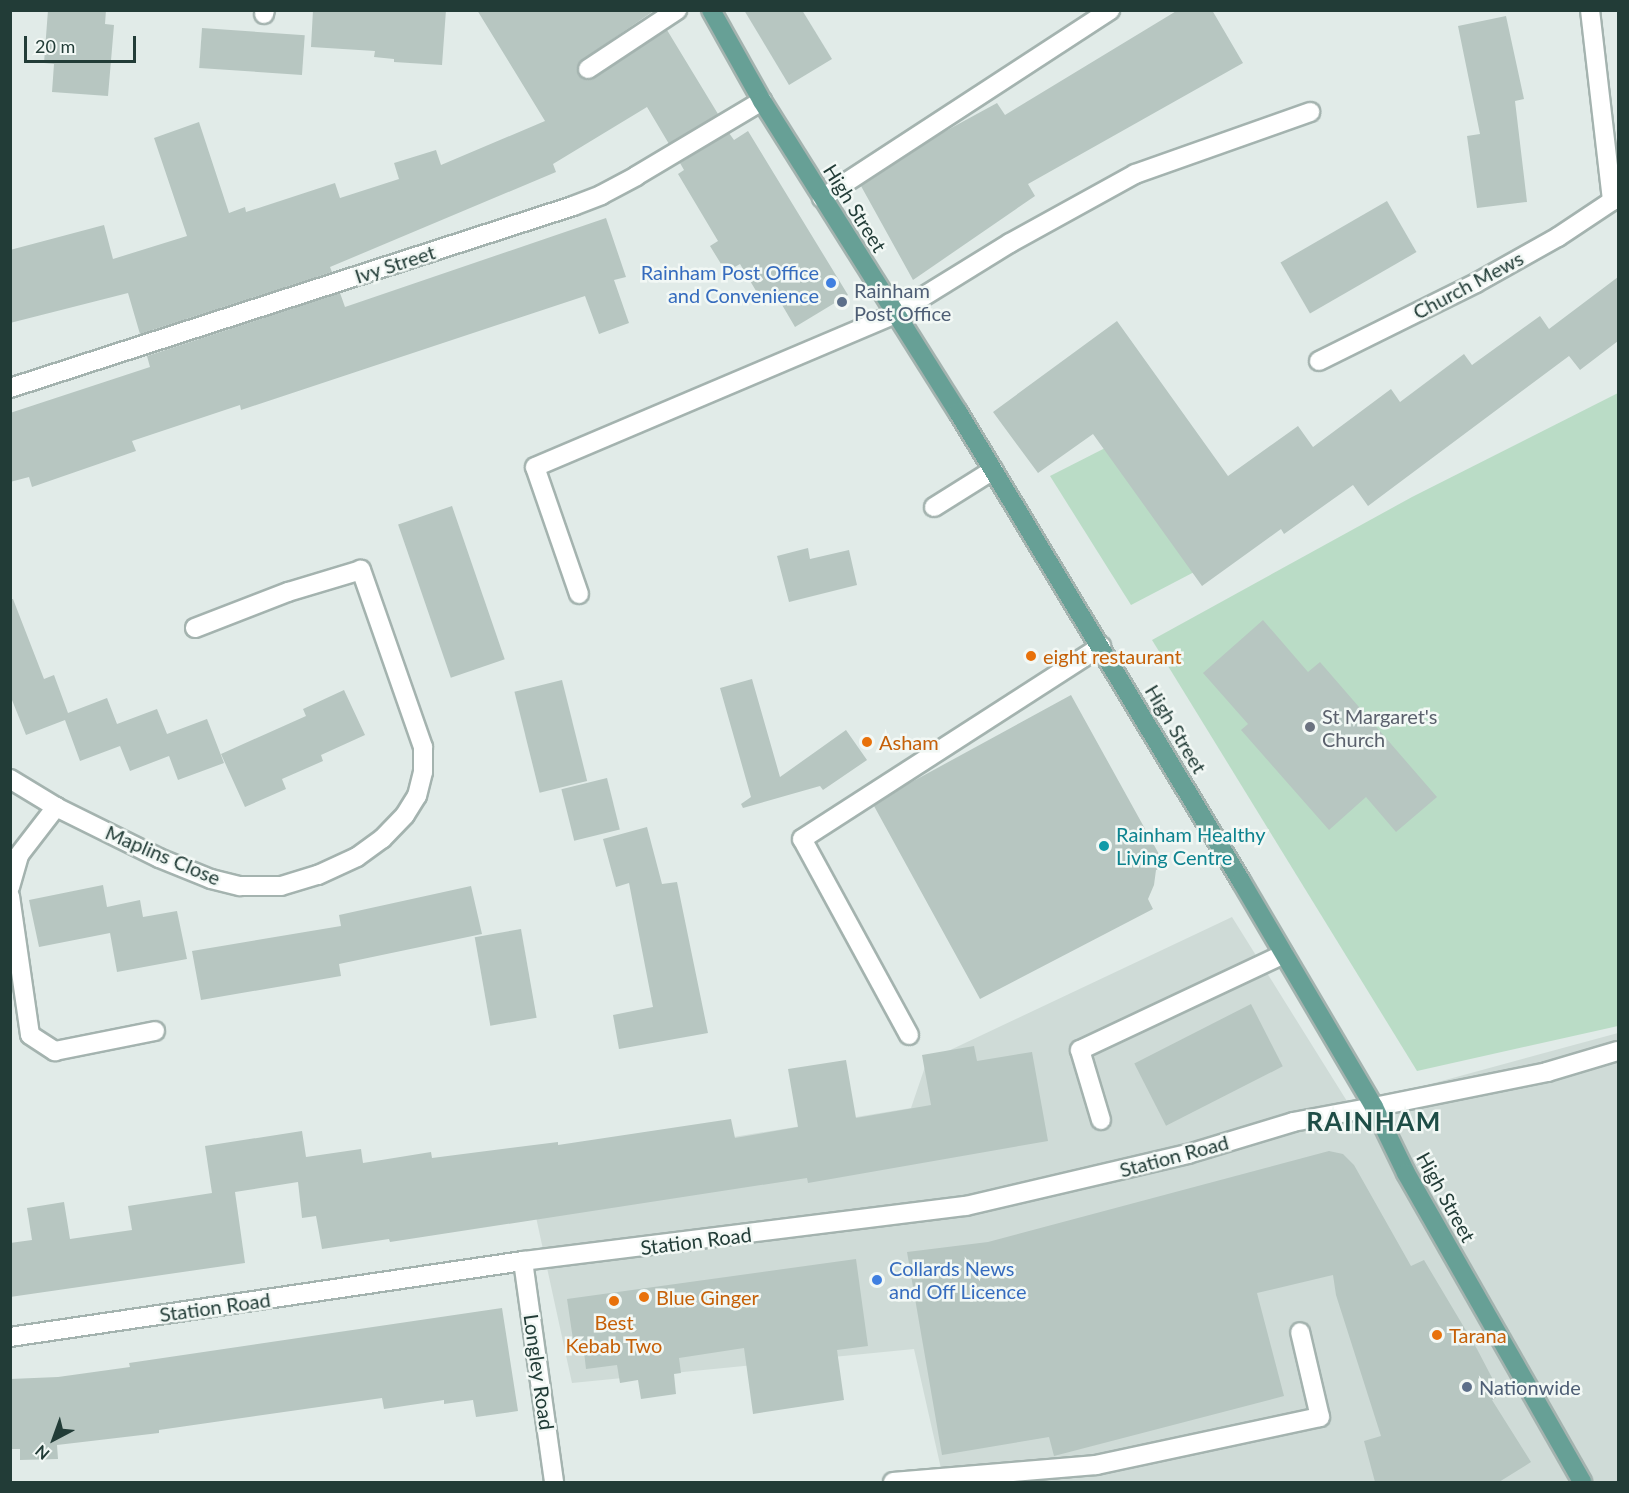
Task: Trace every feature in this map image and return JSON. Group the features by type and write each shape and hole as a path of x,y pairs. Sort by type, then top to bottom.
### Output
{"main road":[{"name":"High Street","path":"711,10 762,101 1101,646 1284,954 1374,1107 1413,1187 1582,1482"}],"street":[{"path":"588,69 677,10"},
{"path":"822,198 1089,16 1110,10"},
{"path":"1590,10 1615,200"},
{"name":"Ivy Street","path":"10,388 573,206 636,176 762,101"},
{"path":"579,594 535,467 895,314 1010,243 1135,174 1310,112"},
{"name":"Church Mews","path":"1319,361 1476,283 1558,237 1615,200"},
{"path":"934,507 993,470"},
{"name":"Maplins Close","path":"10,779 56,807 159,858 211,879 240,886 281,886 318,875 357,857 382,839 405,815 417,796 423,772 423,747 361,570 288,592 195,628"},
{"path":"909,1035 802,839 1101,646"},
{"path":"10,887 19,855 56,807"},
{"path":"10,896 30,1035 55,1051 155,1031"},
{"path":"1101,1120 1080,1050 1284,954"},
{"name":"Station Road","path":"10,1337 524,1261 966,1206 1188,1154 1293,1122 1547,1072 1618,1051"},
{"name":"Longley Road","path":"524,1261 554,1482"},
{"path":"893,1482 1096,1465 1320,1416 1300,1332"}],"shaded area":[{"path":"1232,917 1350,1106 1618,1033 1618,1482 944,1482 914,1349 572,1383 526,1171 911,1108 927,1061"}],"green space":[{"path":"1618,393 1618,1026 1417,1071 1152,640 1412,497"},
{"path":"1111,445 1198,570 1131,605 1050,476"}],"building":[{"path":"48,10 106,10 105,24 114,25 108,96 52,92 54,64 44,63"},
{"path":"313,10 446,10 442,65 394,62 394,59 374,57 375,51 311,47"},
{"path":"477,10 655,10 582,60 578,65 578,75 584,79 594,78 667,30 718,114 669,144 647,107 553,164 556,172 330,267 332,272 140,334 128,293 10,323 10,250 104,225 113,259 187,236 154,138 199,122 229,213 245,207 246,212 335,183 340,198 399,179 394,163 436,150 441,165 545,121"},
{"path":"744,10 802,10 832,59 789,85"},
{"path":"1178,10 1212,10 1243,63 1028,184 1035,196 913,280 861,186 942,133 997,103 1005,115"},
{"path":"1506,16 1524,99 1515,101 1527,202 1477,208 1467,136 1480,134 1458,26"},
{"path":"202,28 305,35 302,75 199,68"},
{"path":"748,131 848,295 795,327 778,298 765,306 740,264 726,272 710,246 718,241 678,174 684,170 680,163 729,133 734,140"},
{"path":"1387,201 1416,252 1310,314 1280,262"},
{"path":"606,218 626,277 614,280 629,323 599,334 585,296 241,410 240,405 132,441 136,451 32,487 29,477 10,482 10,413 150,367 147,356 340,293 345,307"},
{"path":"1618,277 1618,341 1580,370 1569,356 1368,506 1353,485 1284,534 1281,529 1202,586 1093,434 1038,473 993,412 1117,321 1228,476 1298,426 1313,447 1391,389 1400,402 1464,354 1472,365 1540,316 1549,329"},
{"path":"452,506 505,659 451,678 398,525"},
{"path":"808,548 810,559 849,550 857,585 789,602 777,556"},
{"path":"10,599 13,599 44,679 54,675 68,713 107,698 117,724 157,709 167,734 207,719 224,763 178,780 169,756 130,771 120,746 80,761 65,720 26,735 10,695"},
{"name":"St Margaret's Church","path":"1263,620 1308,672 1320,662 1437,797 1396,832 1366,797 1329,830 1241,730 1248,724 1203,673"},
{"path":"752,679 780,777 846,730 867,760 823,790 820,786 743,808 741,804 751,797 720,688"},
{"path":"562,680 587,781 540,793 514,692"},
{"path":"344,690 365,735 321,755 323,761 282,779 286,789 245,807 221,754 306,716 303,709"},
{"name":"Rainham Healthy Living Centre","path":"1071,695 1165,865 1156,870 1154,885 1148,899 1153,909 980,999 874,806 908,784"},
{"path":"607,778 620,829 574,841 561,789"},
{"path":"647,827 662,884 677,882 708,1033 619,1049 613,1015 653,1007 629,883 616,887 603,839"},
{"path":"103,885 107,907 140,900 143,917 177,911 187,959 117,972 110,933 39,947 29,900"},
{"path":"471,886 482,934 339,964 341,976 201,1000 192,951 341,926 339,915"},
{"path":"521,929 537,1018 490,1026 475,937"},
{"path":"1251,1004 1283,1066 1166,1126 1134,1063"},
{"path":"974,1046 977,1061 1032,1052 1048,1141 808,1183 807,1178 390,1242 389,1239 322,1249 316,1216 302,1218 298,1182 235,1192 245,1263 10,1297 10,1243 32,1240 27,1208 64,1202 70,1239 132,1230 128,1206 212,1193 205,1146 302,1131 306,1157 361,1149 363,1163 431,1152 432,1158 558,1142 558,1145 731,1119 735,1138 798,1127 788,1069 846,1060 856,1118 931,1105 922,1055"},
{"path":"1329,1151 1343,1154 1354,1165 1411,1266 1424,1260 1477,1349 1501,1395 1492,1400 1531,1462 1499,1482 1375,1482 1364,1441 1381,1436 1336,1295 1333,1275 1257,1293 1284,1396 1054,1456 1049,1437 942,1455 907,1252 988,1242"},
{"path":"856,1259 868,1346 837,1350 844,1400 753,1414 744,1348 679,1358 681,1373 674,1374 676,1394 641,1399 638,1380 620,1383 617,1365 586,1369 584,1352 575,1353 567,1299"},
{"path":"502,1308 518,1411 476,1417 473,1400 444,1404 444,1400 384,1409 382,1398 159,1430 159,1433 57,1445 58,1459 20,1460 20,1449 10,1449 10,1379 58,1377 130,1367 129,1363"}],"place":[{"name":"Rainham Post Office and Convenience","path":"831,283"},
{"name":"Rainham Post Office","path":"842,302"},
{"name":"eight restaurant","path":"1031,656"},
{"name":"St Margaret's Church","path":"1310,727"},
{"name":"Asham","path":"867,742"},
{"name":"Rainham Healthy Living Centre","path":"1104,846"},
{"name":"Collards News and Off Licence","path":"877,1280"},
{"name":"Blue Ginger","path":"644,1297"},
{"name":"Best Kebab Two","path":"614,1301"},
{"name":"Tarana","path":"1437,1335"},
{"name":"Nationwide","path":"1467,1387"}],"district":[{"name":"RAINHAM","path":"1374,1122"}]}
